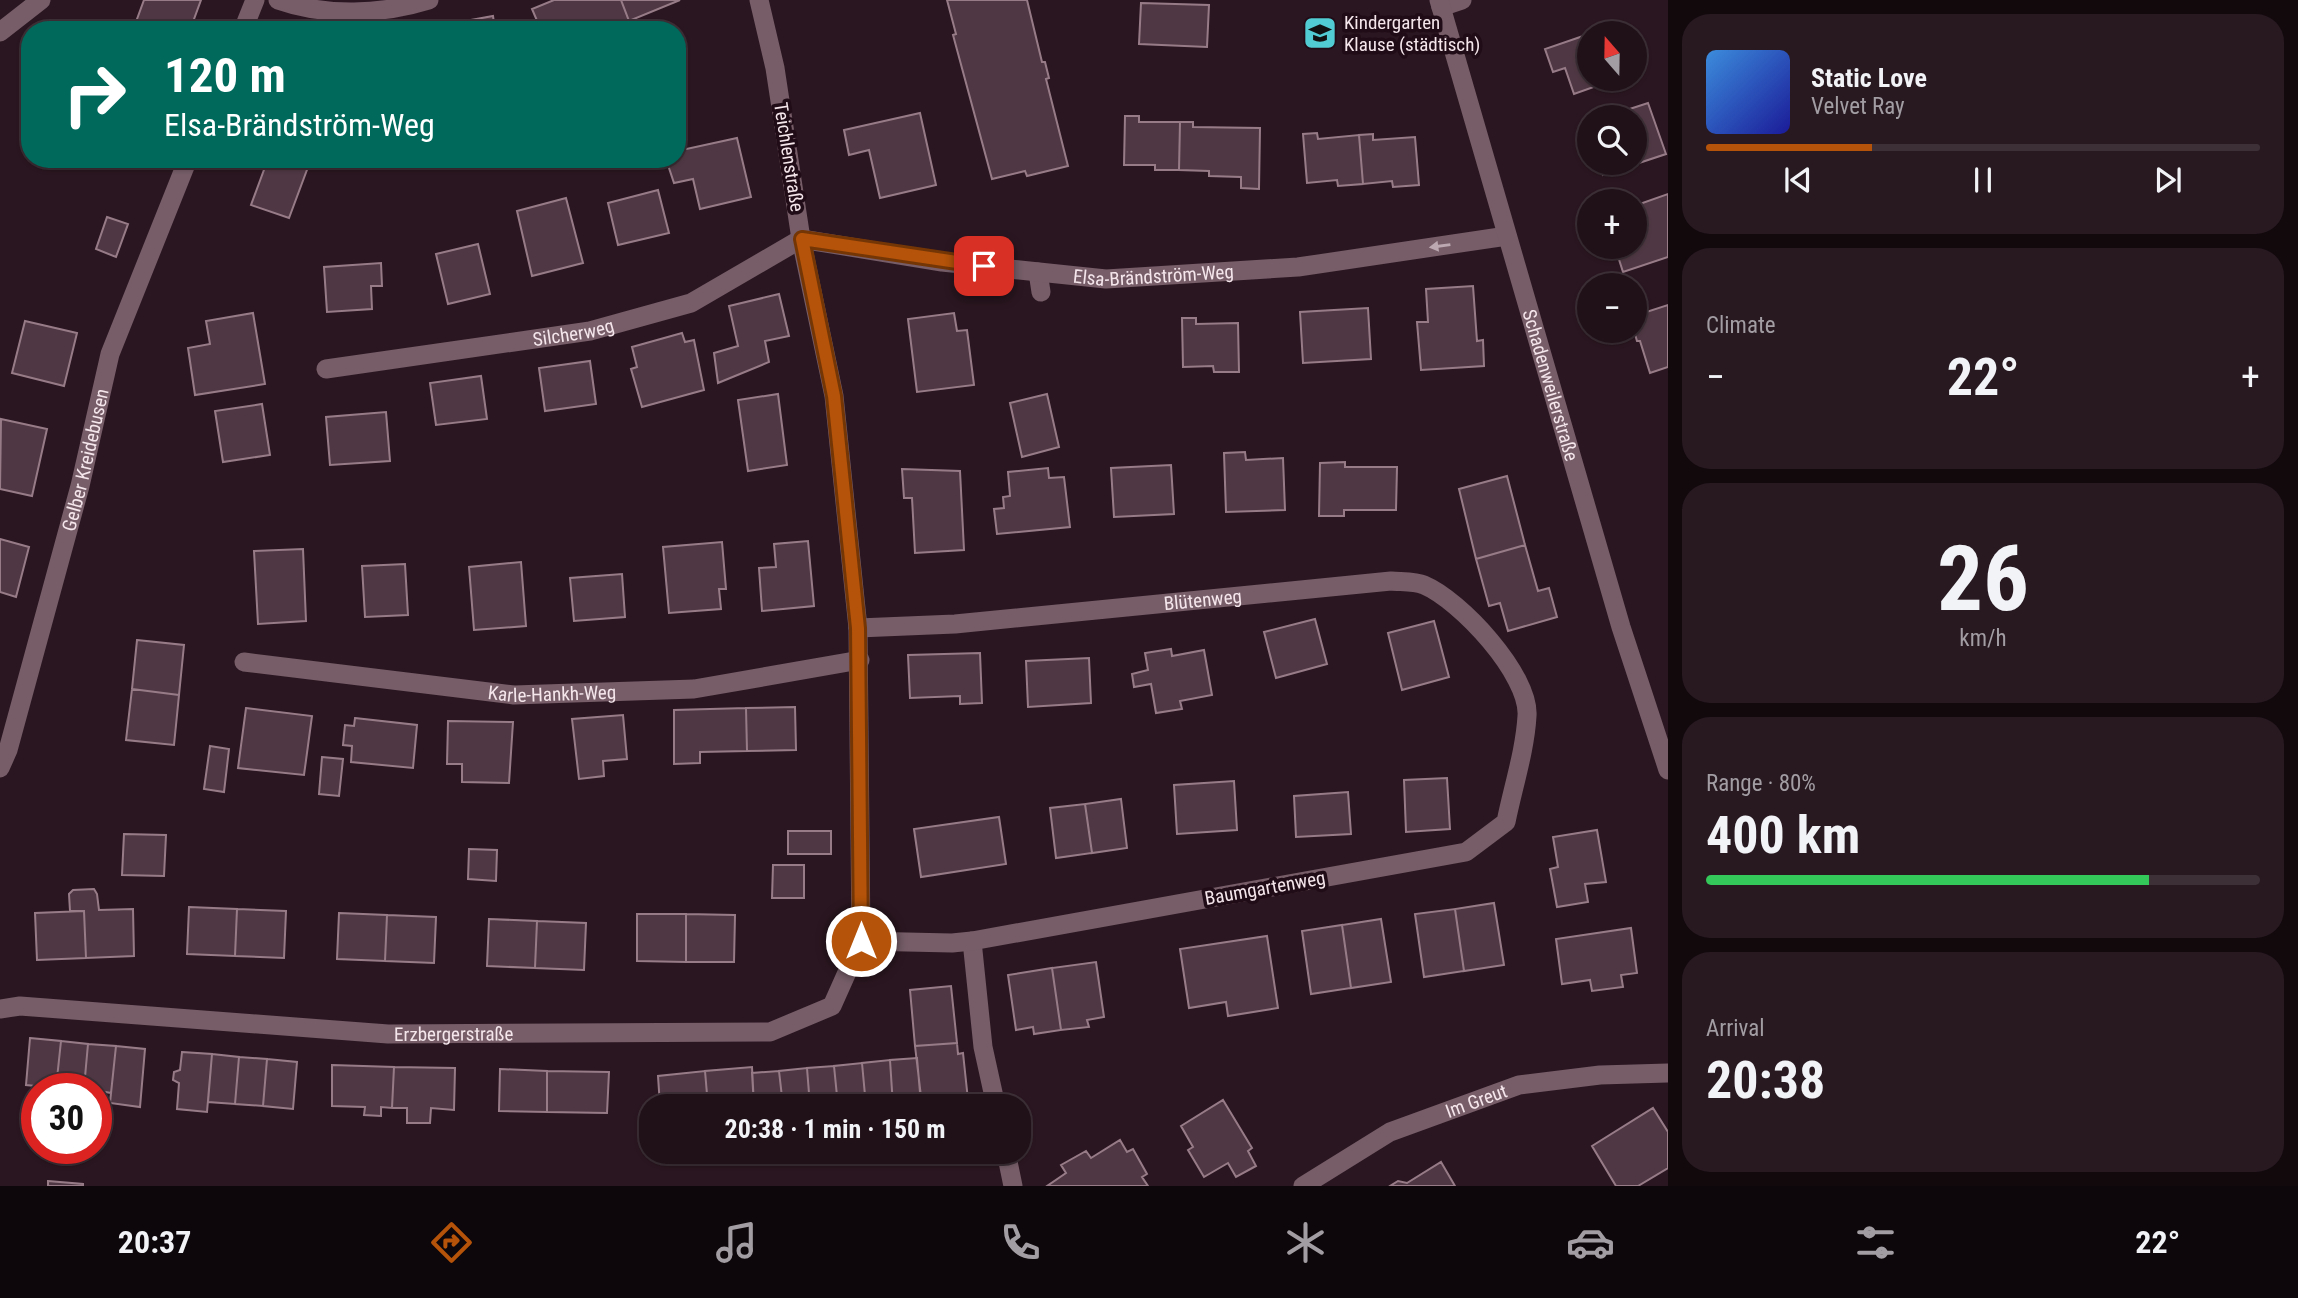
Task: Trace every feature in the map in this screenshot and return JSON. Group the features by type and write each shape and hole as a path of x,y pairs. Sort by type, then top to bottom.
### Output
{"street":[{"path":"0,32 41,0"},
{"path":"247,21 255,0"},
{"path":"278,0 330,13 374,10 429,0"},
{"name":"Teichlenstraße","path":"759,0 775,68 802,239 834,396 860,660 861,941"},
{"path":"1440,3 1462,0"},
{"name":"Schadenweilerstraße","path":"1440,3 1621,626 1668,770"},
{"name":"Gelber Kreidebusen","path":"0,768 8,750 80,486 110,354 184,168"},
{"name":"Elsa-Brändström-Weg","path":"802,239 942,262 1106,279 1298,267 1507,236"},
{"name":"Silcherweg","path":"326,369 590,331 691,303 802,239"},
{"path":"1038,272 1041,292"},
{"name":"Blütenweg","path":"858,628 955,624 1391,581 1423,584 1455,606 1493,645 1513,672"},
{"name":"Karle-Hankh-Weg","path":"244,662 514,695 694,689 860,660"},
{"name":"Baumgartenweg","path":"861,941 972,941 1466,852 1506,822 1527,715 1525,695 1513,672"},
{"name":"Erzbergerstraße","path":"0,1009 20,1006 388,1034 770,1032 832,1006 861,941"},
{"path":"972,941 983,1047 993,1094"},
{"name":"Im Greut","path":"1303,1186 1390,1132 1520,1085 1600,1075 1668,1073"},
{"path":"1008,1164 1013,1186"}],"building":[{"path":"144,0 201,0 193,21 136,21"},
{"path":"554,0 621,0 629,21 537,21 532,9"},
{"path":"621,0 680,0 629,21"},
{"path":"947,0 1027,0 1042,62 1045,62 1049,78 1046,79 1068,166 1027,176 1025,171 992,179 953,35 956,34"},
{"path":"1141,3 1209,5 1207,47 1139,44"},
{"path":"493,16 494,21 466,21"},
{"path":"1577,38 1577,91 1582,91 1574,94 1565,68 1553,72 1545,49"},
{"path":"1648,103 1666,154 1647,160 1647,105 1642,105"},
{"path":"920,113 936,185 880,198 869,150 849,155 844,130"},
{"path":"1125,116 1139,116 1139,122 1180,122 1179,170 1155,170 1155,165 1124,165"},
{"path":"1180,122 1193,122 1193,127 1260,128 1259,189 1241,188 1241,177 1209,176 1209,171 1179,170"},
{"path":"1317,133 1318,139 1359,135 1363,184 1338,186 1337,180 1307,183 1303,134"},
{"path":"1373,134 1373,140 1415,137 1419,185 1393,187 1392,181 1363,184 1359,135"},
{"path":"737,138 751,197 700,209 693,179 674,183 669,168 686,168 686,149"},
{"path":"265,168 308,168 289,218 251,205"},
{"path":"658,190 669,233 618,245 608,203"},
{"path":"1668,194 1668,257 1623,272 1619,259 1647,259 1647,201"},
{"path":"566,198 583,263 532,276 517,211"},
{"path":"107,217 128,224 116,257 96,249"},
{"path":"478,244 490,294 448,304 436,254"},
{"path":"381,263 382,286 371,286 372,309 327,312 324,267"},
{"path":"1473,286 1477,341 1483,340 1484,366 1421,370 1417,322 1428,322 1426,289"},
{"path":"779,294 789,336 765,341 769,362 718,383 714,353 738,346 729,306"},
{"path":"1668,305 1668,367 1650,373 1641,343 1647,343 1647,312"},
{"path":"1368,308 1371,359 1303,363 1300,312"},
{"path":"253,313 265,384 195,395 188,348 210,344 206,321"},
{"path":"954,313 957,331 967,330 974,385 917,392 908,319"},
{"path":"1182,318 1196,318 1196,324 1238,323 1239,372 1214,372 1213,366 1183,367"},
{"path":"25,321 77,333 64,386 12,373"},
{"path":"682,333 685,342 694,340 704,390 642,407 631,369 637,367 632,347"},
{"path":"590,361 596,404 545,411 539,368"},
{"path":"481,376 487,419 436,425 430,383"},
{"path":"778,394 787,465 748,471 738,400"},
{"path":"1047,394 1059,447 1022,457 1010,403"},
{"path":"262,404 270,455 223,462 215,411"},
{"path":"386,412 390,461 330,465 326,417"},
{"path":"1,419 47,429 32,496 0,489"},
{"path":"1245,452 1246,460 1283,458 1285,510 1226,512 1224,453"},
{"path":"1345,462 1345,467 1397,467 1396,510 1344,510 1344,516 1319,516 1320,463"},
{"path":"1171,465 1174,514 1114,517 1111,468"},
{"path":"1048,468 1049,478 1064,477 1070,527 997,534 994,509 1004,508 1003,497 1010,496 1008,472"},
{"path":"902,469 960,471 964,550 915,553 912,498 904,498"},
{"path":"1507,476 1525,545 1476,559 1459,489"},
{"path":"0,539 29,547 16,597 0,592"},
{"path":"808,541 814,606 762,611 759,568 776,567 774,544"},
{"path":"722,542 726,589 719,589 721,609 669,613 663,547"},
{"path":"1525,545 1538,591 1549,588 1557,617 1508,631 1500,603 1489,606 1476,559"},
{"path":"303,549 306,621 258,624 254,551"},
{"path":"521,562 526,626 474,630 469,567"},
{"path":"405,564 408,615 365,617 362,566"},
{"path":"622,574 625,617 574,621 570,578"},
{"path":"1315,619 1327,664 1276,678 1264,632"},
{"path":"1434,621 1449,677 1402,690 1388,633"},
{"path":"137,640 184,645 179,695 132,689"},
{"path":"1171,649 1172,656 1204,650 1212,695 1180,701 1182,709 1156,713 1151,684 1134,687 1132,674 1148,670 1145,653"},
{"path":"980,653 982,703 960,704 960,696 910,698 908,655"},
{"path":"1089,658 1091,703 1028,707 1026,661"},
{"path":"132,689 179,695 174,745 126,740"},
{"path":"795,707 796,750 747,751 746,708"},
{"path":"246,708 312,716 304,775 238,768"},
{"path":"746,708 747,751 700,752 700,763 674,764 674,710"},
{"path":"623,715 627,759 603,761 604,776 579,779 572,719"},
{"path":"355,718 417,725 413,768 351,762 352,746 343,745 345,725 354,726"},
{"path":"448,721 513,722 509,783 462,782 462,764 447,764"},
{"path":"210,746 229,749 224,792 204,789"},
{"path":"322,757 343,759 339,796 319,794"},
{"path":"1447,778 1450,829 1406,832 1404,780"},
{"path":"1234,781 1237,830 1177,834 1174,785"},
{"path":"1348,792 1351,834 1296,837 1294,796"},
{"path":"1121,799 1127,848 1092,853 1085,804"},
{"path":"1085,804 1092,853 1056,858 1050,808"},
{"path":"999,817 1006,864 921,877 914,829"},
{"path":"1597,830 1606,882 1585,884 1588,902 1557,907 1550,869 1558,867 1553,837"},
{"path":"788,831 831,831 831,854 788,854"},
{"path":"124,834 166,835 164,876 122,875"},
{"path":"469,849 497,850 496,881 468,879"},
{"path":"773,865 804,865 804,898 772,898"},
{"path":"94,889 99,910 133,909 134,956 86,958 84,911 70,911 69,894 73,890"},
{"path":"1494,903 1504,965 1464,971 1455,909"},
{"path":"189,907 237,909 235,956 187,954"},
{"path":"237,909 286,911 284,958 235,956"},
{"path":"1455,909 1464,971 1424,977 1415,914"},
{"path":"84,911 86,958 37,960 35,913"},
{"path":"339,913 387,915 385,961 337,959"},
{"path":"637,914 686,914 686,962 637,961"},
{"path":"686,914 735,915 734,962 686,962"},
{"path":"387,915 436,917 434,963 385,961"},
{"path":"489,919 537,921 535,968 487,966"},
{"path":"1381,919 1391,982 1351,988 1342,925"},
{"path":"537,921 586,923 584,970 535,968"},
{"path":"1342,925 1351,988 1311,994 1302,931"},
{"path":"1631,928 1637,973 1621,975 1623,987 1592,991 1590,980 1562,984 1556,939"},
{"path":"1267,936 1278,1008 1228,1016 1226,1002 1189,1008 1180,949"},
{"path":"1096,962 1104,1017 1087,1020 1089,1027 1061,1030 1052,968"},
{"path":"1052,968 1061,1030 1034,1034 1033,1027 1016,1030 1008,975"},
{"path":"951,986 957,1043 915,1046 910,990"},
{"path":"30,1038 61,1041 58,1073 27,1073"},
{"path":"61,1041 88,1044 85,1073 58,1073"},
{"path":"957,1043 958,1054 963,1053 967,1094 921,1094 915,1046"},
{"path":"88,1044 116,1046 112,1084 112,1073 85,1073"},
{"path":"116,1046 145,1049 140,1107 112,1103"},
{"path":"182,1052 212,1054 207,1112 177,1109 179,1083 173,1080 174,1072 180,1070"},
{"path":"212,1054 239,1057 235,1104 208,1102"},
{"path":"239,1057 267,1059 263,1106 235,1104"},
{"path":"917,1058 920,1094 892,1094 890,1060"},
{"path":"267,1059 297,1062 293,1109 263,1106"},
{"path":"890,1060 892,1094 865,1094 862,1063"},
{"path":"862,1063 865,1094 837,1094 834,1066"},
{"path":"332,1065 394,1067 392,1108 381,1107 381,1116 364,1115 365,1107 332,1106"},
{"path":"834,1066 837,1094 809,1094 807,1068"},
{"path":"394,1067 455,1068 454,1110 431,1108 430,1123 407,1123 407,1108 392,1108"},
{"path":"752,1067 753,1094 707,1094 705,1071"},
{"path":"807,1068 809,1094 782,1094 779,1071"},
{"path":"500,1069 547,1071 547,1112 499,1111"},
{"path":"547,1071 609,1072 607,1113 547,1112"},
{"path":"705,1071 707,1094 659,1094 658,1076"},
{"path":"779,1071 782,1094 753,1094 752,1073"},
{"path":"1223,1100 1252,1148 1248,1151 1256,1166 1236,1177 1228,1163 1204,1177 1188,1150 1193,1147 1181,1126"},
{"path":"1653,1108 1668,1132 1668,1168 1638,1186 1616,1186 1592,1146"},
{"path":"1120,1140 1127,1152 1133,1149 1147,1174 1142,1177 1148,1186 1047,1186 1066,1173 1061,1165 1086,1151 1091,1158"},
{"path":"1441,1162 1455,1186 1390,1186 1398,1181 1407,1183"},
{"path":"48,1181 83,1184 83,1186 48,1186"}],"place":[{"name":"Kindergarten Klause (städtisch)","path":"1320,33"}],"route":[{"path":"861,941 858,628 834,396 802,239 942,262 984,266"}]}
